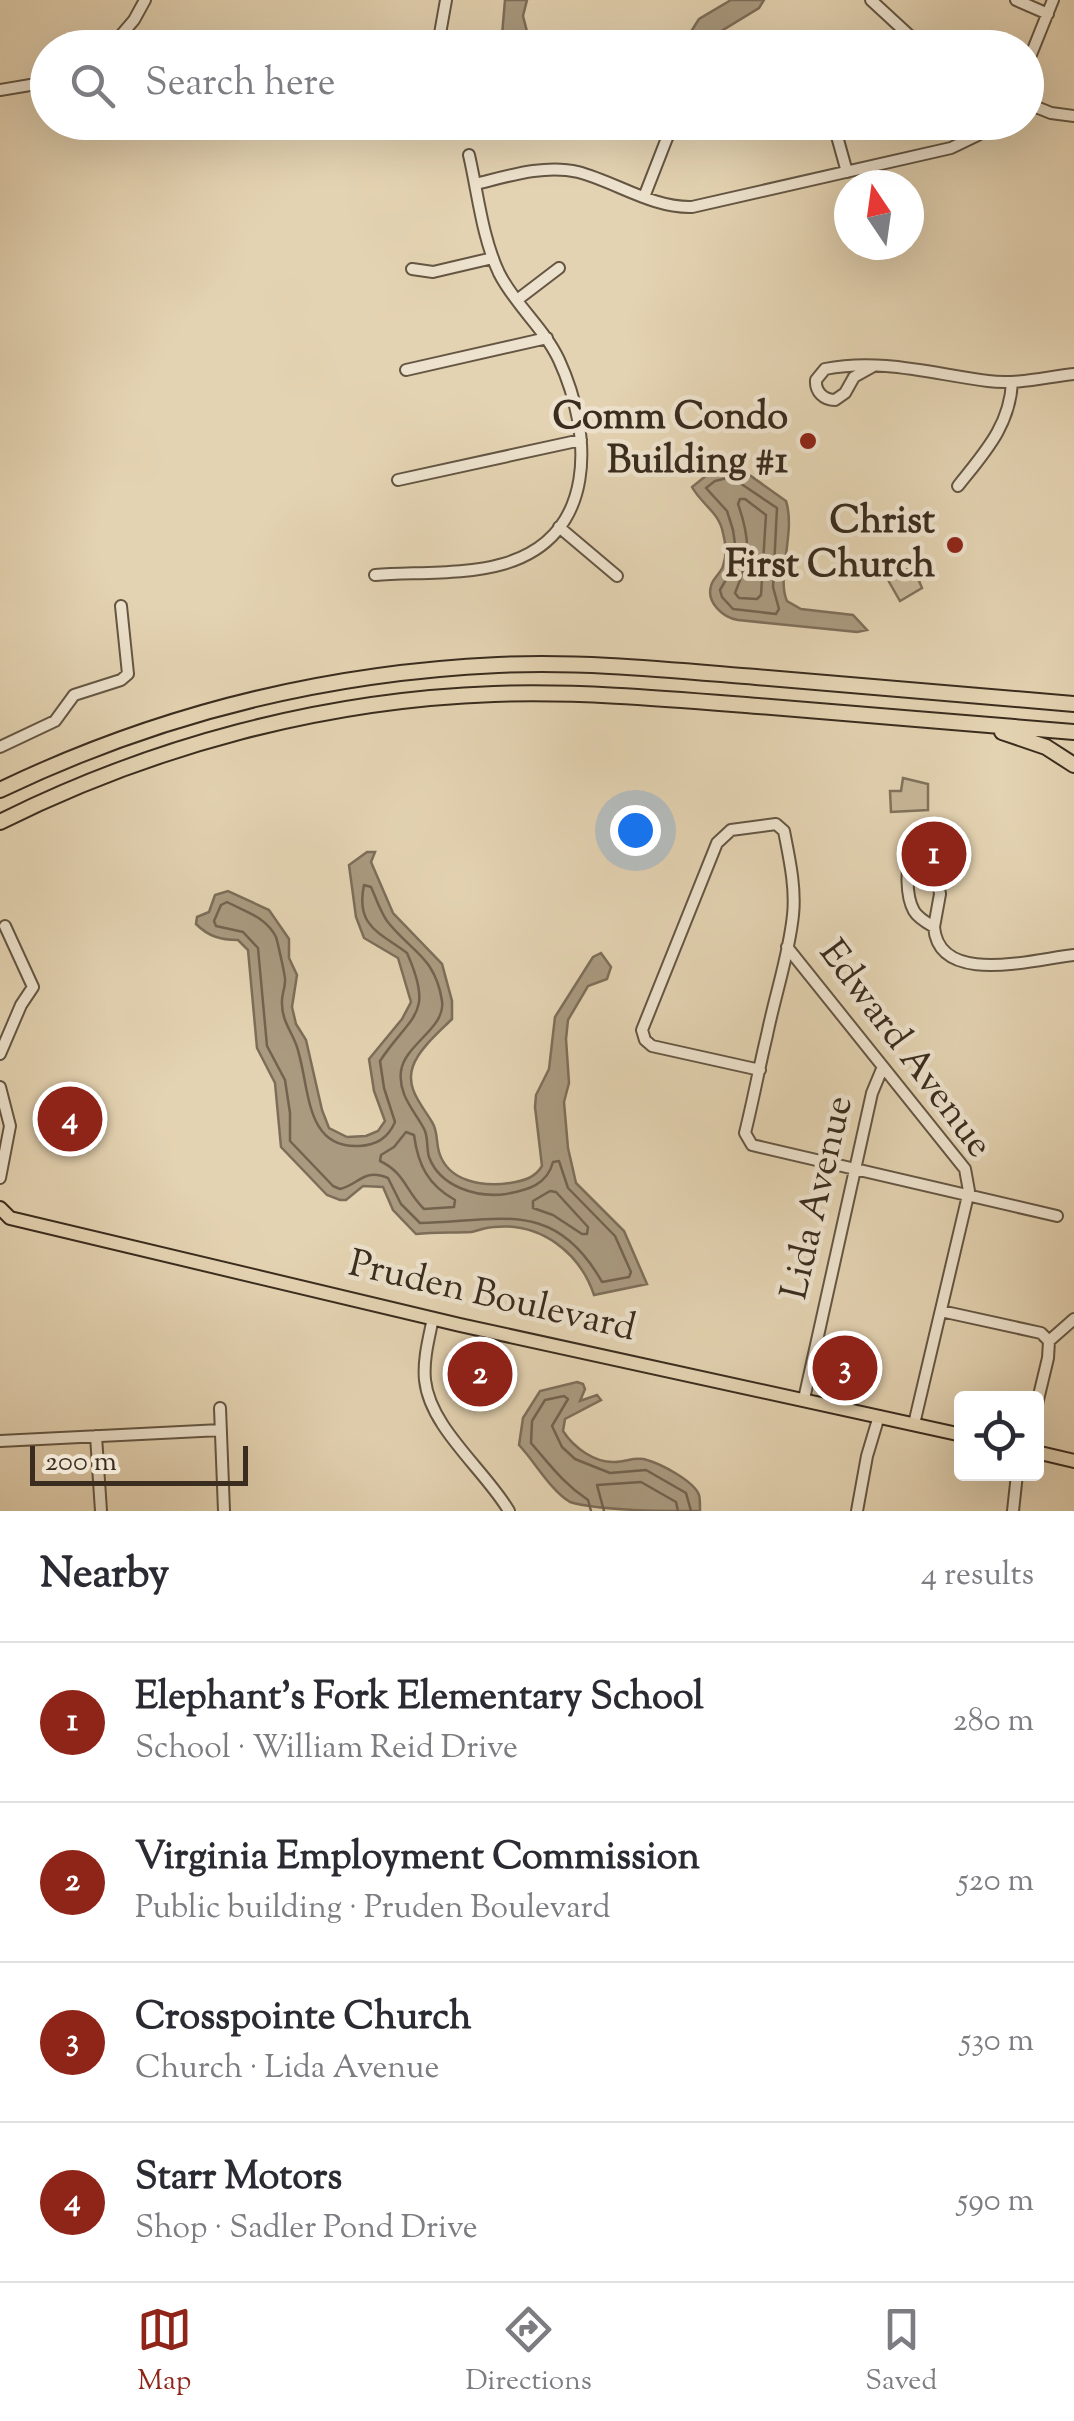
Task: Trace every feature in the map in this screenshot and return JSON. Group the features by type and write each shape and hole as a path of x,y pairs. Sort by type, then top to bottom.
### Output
{"highway":[{"path":"0,790 64,761 164,724 268,696 407,672 530,664 631,666 1074,704"},
{"path":"0,822 65,792 183,748 308,716 420,699 574,692 1074,732"},
{"path":"957,694 1074,695"},
{"path":"973,724 1046,747 1074,765"}],"main road":[{"name":"Pruden Boulevard","path":"3,1216 433,1318 954,1433"},
{"path":"1044,1454 1074,1462"}],"street":[{"path":"125,30 145,0"},
{"path":"441,30 446,0"},
{"path":"871,0 904,30"},
{"path":"1016,0 1048,14"},
{"path":"1041,30 1053,0"},
{"path":"0,90 30,85"},
{"path":"1044,111 1074,116"},
{"path":"644,196 665,140"},
{"path":"837,140 845,170"},
{"path":"855,170 950,148 967,140"},
{"path":"374,574 504,564 532,551 559,527 579,489 581,440 565,374 547,338 517,300 493,258 470,155"},
{"path":"476,184 530,172 565,170 670,206 692,208 834,175"},
{"path":"412,269 432,272 493,258"},
{"path":"517,300 559,268"},
{"path":"406,370 547,338"},
{"path":"872,367 854,377 845,394 836,400 824,398 817,390 818,375 826,369 865,364 902,366 992,382 1074,374"},
{"path":"958,486 1002,430 1012,382"},
{"path":"398,480 581,440"},
{"path":"559,527 617,576"},
{"path":"0,747 55,721 74,695 128,674 121,606"},
{"path":"760,1070 660,1048 647,1042 643,1035 717,843 731,830 776,824 784,830 794,902 788,947 760,1070 745,1133 747,1142 1057,1216"},
{"path":"934,927 940,905 934,860 927,850 918,849 908,862 912,906 917,915 934,927 943,952 966,965 1074,954"},
{"path":"0,1054 5,1035 33,983 5,926"},
{"name":"Edward Avenue","path":"788,947 965,1169 970,1182 914,1424"},
{"name":"Lida Avenue","path":"804,1399 872,1093 882,1069"},
{"path":"0,1087 10,1126 0,1178"},
{"path":"941,1311 1041,1332 1049,1341 1040,1391"},
{"path":"433,1318 424,1365 429,1398 438,1417 509,1511"},
{"path":"1049,1341 1074,1320"},
{"path":"220,1408 224,1511"},
{"path":"858,1511 867,1456 879,1416"},
{"path":"0,1441 221,1430"},
{"path":"96,1436 102,1511"},
{"path":"1013,1511 1016,1481"}],"shaded area":[{"path":"918,563 926,577 919,581 922,588 900,601 888,580"},
{"path":"903,778 928,784 928,810 891,812 890,791 901,791"}],"water":[{"path":"505,0 527,0 523,16 527,30 502,30"},
{"path":"731,0 764,0 759,8 723,30 692,30 699,19"},
{"path":"741,469 786,501 787,601 801,609 853,615 867,630 738,620 717,609 710,592 724,562 724,537 718,519 692,487 712,471"},
{"path":"367,852 375,852 371,862 393,913 442,964 452,1001 452,1019 420,1053 411,1082 434,1125 444,1162 458,1176 478,1183 500,1184 524,1180 542,1166 536,1095 549,1069 555,1017 593,957 601,953 611,967 607,979 588,986 568,1020 569,1083 564,1102 568,1148 576,1183 624,1231 647,1284 594,1295 569,1254 543,1235 527,1230 494,1227 416,1234 393,1210 383,1187 363,1186 346,1200 327,1195 281,1147 275,1083 257,1048 248,950 238,940 205,932 196,924 197,917 209,912 215,895 228,891 269,910 289,939 289,958 297,975 292,1007 306,1040 329,1128 347,1137 366,1136 378,1131 385,1121 374,1091 369,1059 411,1002 398,958 364,938 356,917 349,865"},
{"path":"577,1382 585,1389 580,1401 597,1395 601,1400 565,1419 563,1431 573,1443 600,1460 643,1459 668,1469 696,1490 700,1511 598,1507 570,1502 556,1491 519,1445 523,1418 540,1391"}],"place":[{"name":"Comm Condo Building #1","path":"808,441"},
{"name":"Christ First Church","path":"955,545"},
{"name":"Elephant's Fork Elementary School","path":"934,854"},
{"name":"Starr Motors","path":"70,1119"},
{"name":"Crosspointe Church","path":"845,1368"},
{"name":"Virginia Employment Commission","path":"480,1374"}]}
